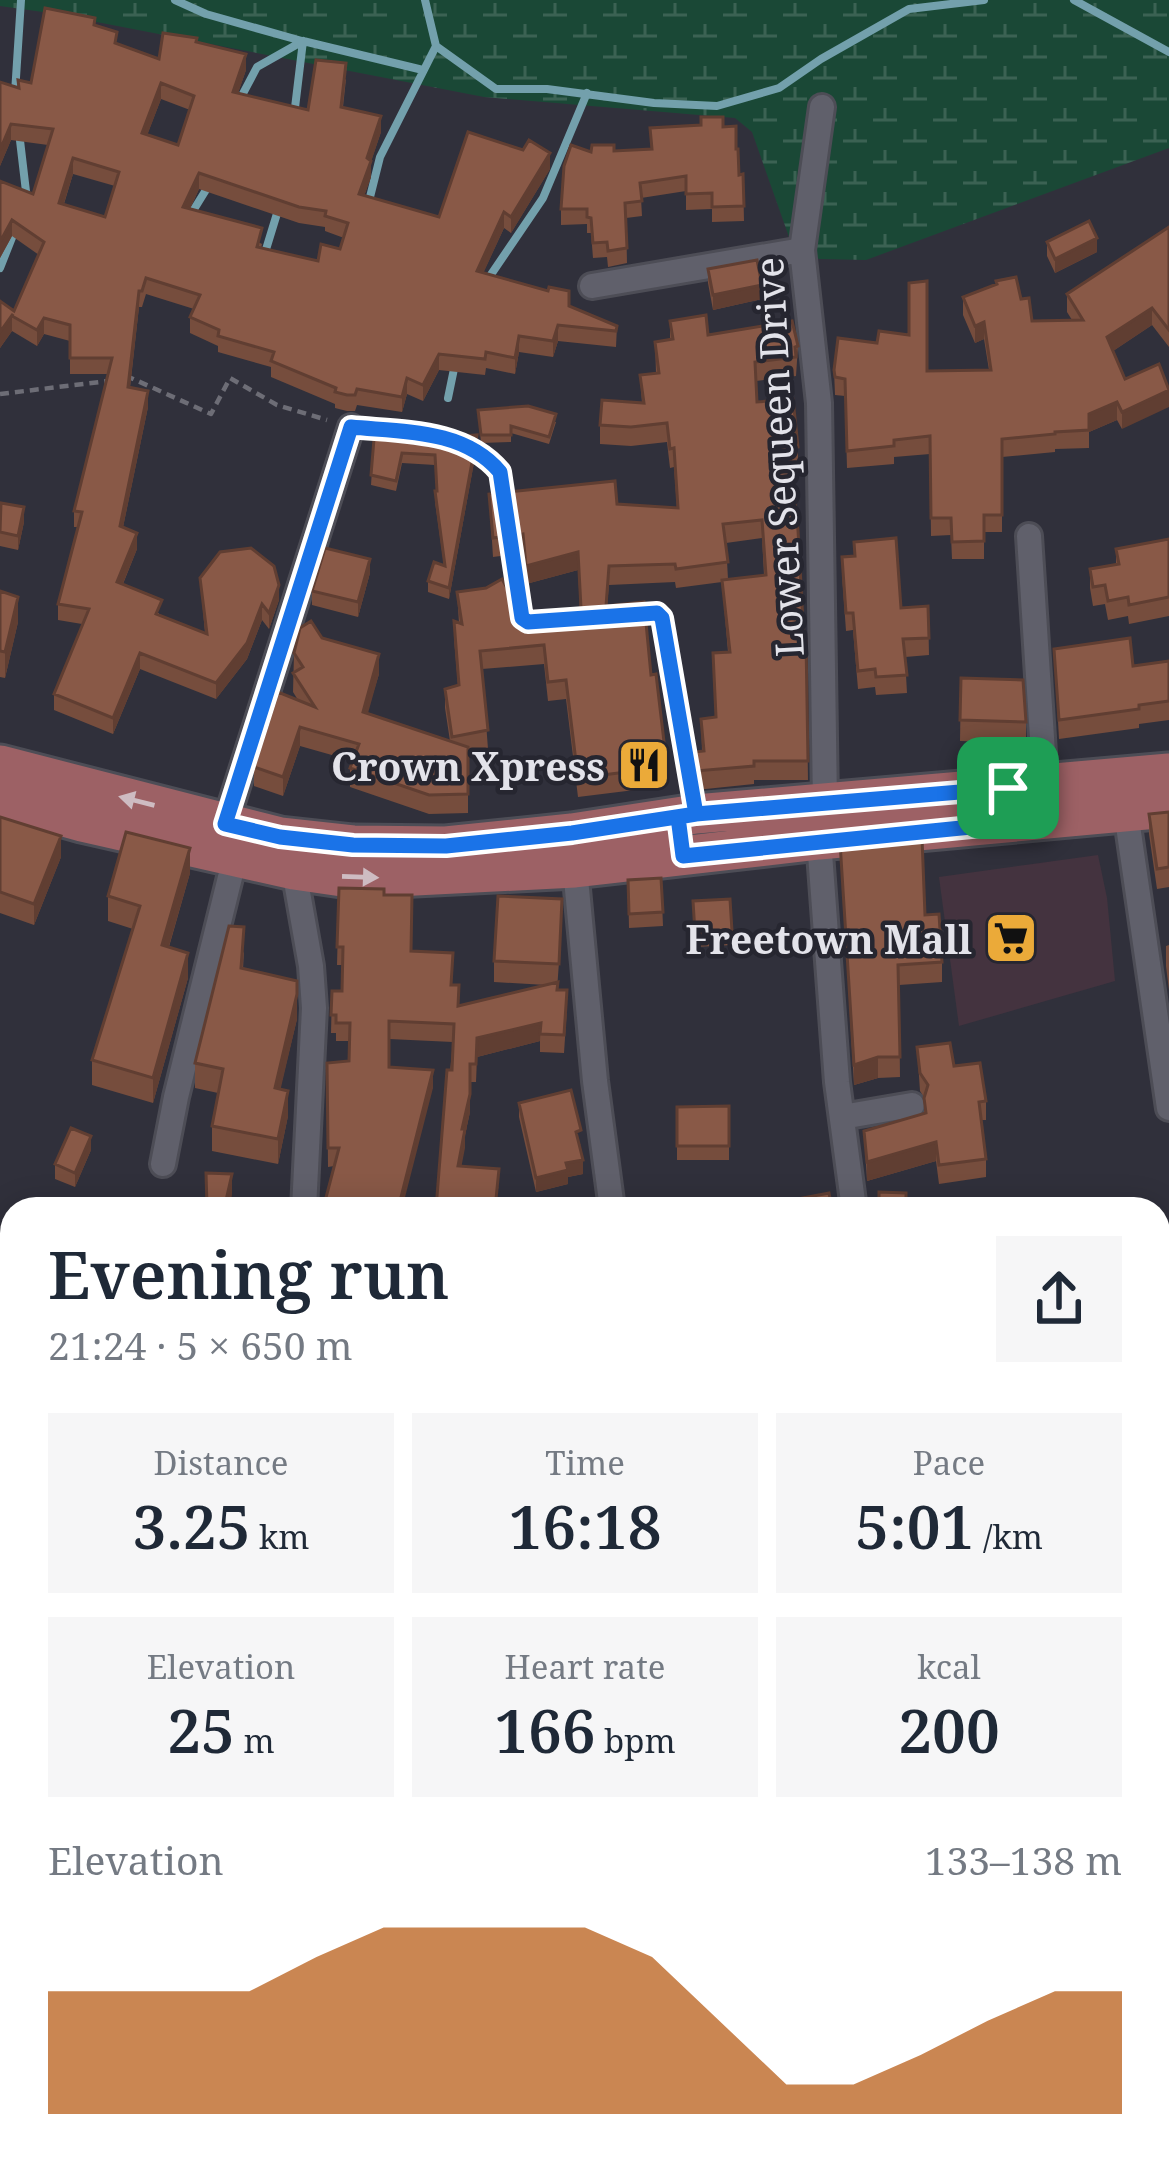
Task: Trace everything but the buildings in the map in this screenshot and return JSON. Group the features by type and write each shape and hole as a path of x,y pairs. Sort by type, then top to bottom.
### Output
{"main road":[{"path":"0,765 230,840 294,871 356,879 575,868 686,829"},
{"path":"0,799 82,821 230,840 280,837 353,845 446,846 572,833 822,822 1021,798 1169,773"},
{"path":"1021,798 1126,812 1169,808"}],"street":[{"name":"Lower Sequeen Drive","path":"822,107 802,250 819,403 822,822 842,1117 852,1197"},
{"path":"592,286 802,250"},
{"path":"163,1164 230,840 351,427"},
{"path":"1021,798 1029,536"},
{"path":"1126,812 1169,1108"},
{"path":"575,868 610,1197"},
{"path":"294,871 314,1008 305,1197"},
{"path":"842,1117 912,1105"}],"path":[{"path":"0,394 131,378 211,414 230,378 277,405 351,427 450,440"},
{"path":"464,443 500,472 506,514"},
{"path":"509,535 522,618 528,622"},
{"path":"635,614 657,613 662,618 686,829"}],"shaded area":[{"path":"1098,855 1115,981 959,1026 939,877"}],"green space":[{"path":"0,0 1169,0 1169,148 866,260 819,259 789,237 752,132 735,118 484,97 0,6"}],"waterway":[{"path":"15,93 21,0"},
{"path":"175,0 206,14 302,41"},
{"path":"425,0 436,46 496,89 547,89 717,106 779,88 909,9 984,0"},
{"path":"1074,0 1169,52"},
{"path":"239,101 257,67 303,41"},
{"path":"294,116 303,41 423,70"},
{"path":"368,205 380,157 436,46"},
{"path":"488,279 543,198 587,93"},
{"path":"19,132 27,200"},
{"path":"188,219 209,185"},
{"path":"264,256 279,207"},
{"path":"0,268 15,230"},
{"path":"448,398 455,364"}],"place":[{"name":"Crown Xpress","path":"644,765"},
{"name":"Freetown Mall","path":"1011,938"}],"route":[{"path":"1008,788 696,814 446,846 353,845 280,837 225,824 351,427 435,436 464,443 489,459 500,472 522,618 528,622 657,613 662,618 696,814 678,817 683,856 1011,823 1008,788"}]}
